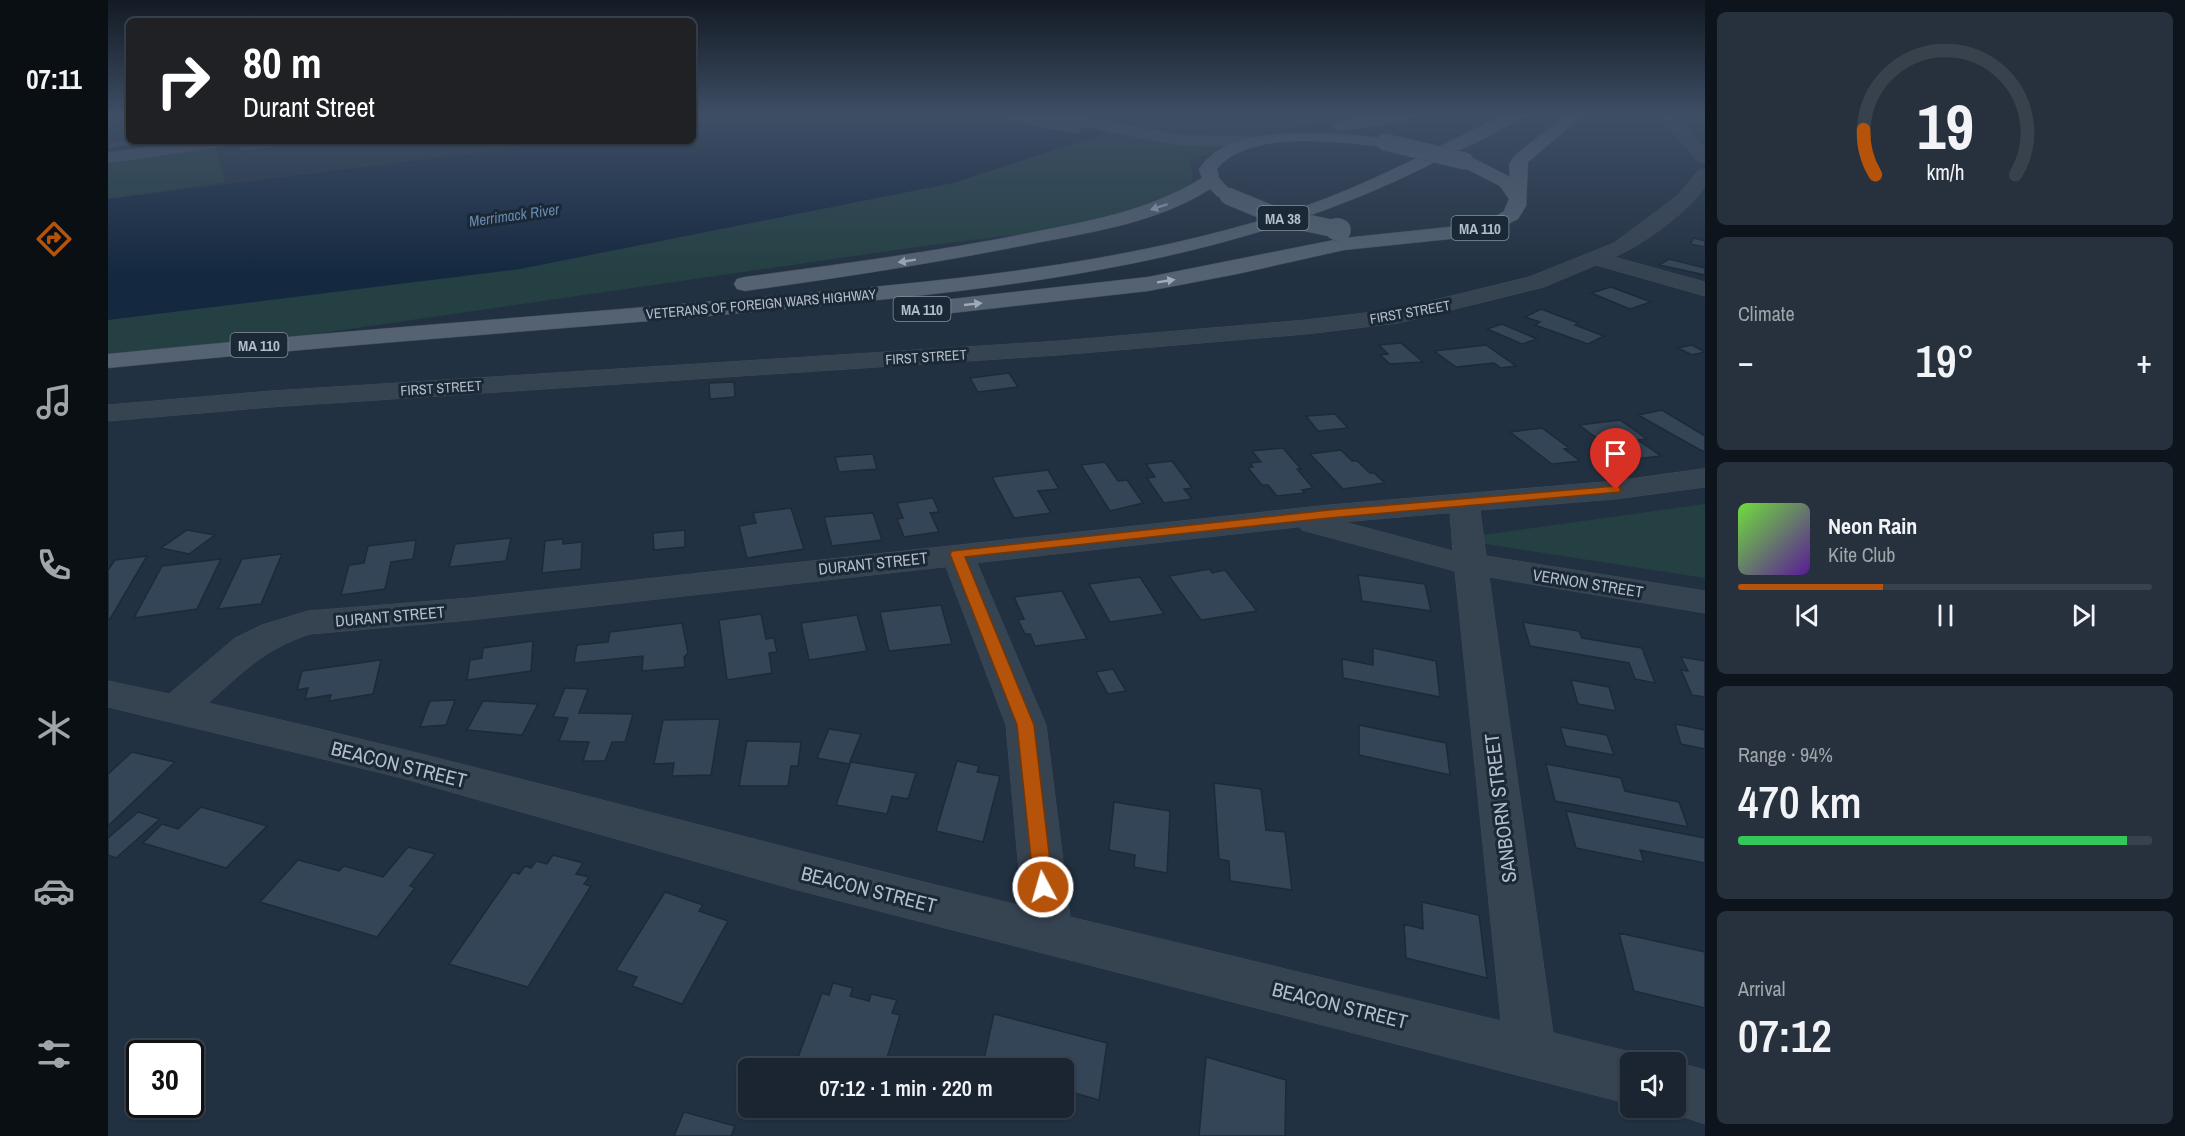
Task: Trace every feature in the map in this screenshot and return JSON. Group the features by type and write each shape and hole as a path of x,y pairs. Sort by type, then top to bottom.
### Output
{"main road":[{"name":"MA 38","path":"1201,169 1209,174 1228,196 1279,217 1340,230 1428,235"},
{"path":"1209,174 1212,169"},
{"name":"VETERANS OF FOREIGN WARS HIGHWAY","path":"411,332 638,305 916,279 1112,250 1189,233 1290,203 1331,188 1372,169"},
{"name":"VETERANS OF FOREIGN WARS HIGHWAY","path":"108,361 411,332 642,315 905,290 1050,271 1154,252 1235,233 1321,206 1400,169"},
{"name":"MA 110","path":"411,332 715,323 960,306 1148,284 1237,268 1344,244 1468,231 1498,223 1514,211 1517,198 1506,182 1481,169"},
{"path":"1517,198 1518,169"},
{"name":"MA 110","path":"411,332 860,268 1013,242 1159,208 1178,201 1209,174"}],"street":[{"name":"FIRST STREET","path":"108,413 271,399 1059,348 1306,327 1398,316 1536,282 1621,247 1684,200 1705,174"},
{"path":"1594,258 1705,289"},
{"name":"DURANT STREET","path":"176,710 248,646 275,633 308,623 470,609 1296,518 1616,490 1705,478"},
{"path":"1464,502 1471,564"},
{"name":"VERNON STREET","path":"1296,518 1435,557 1705,602"},
{"path":"957,554 1026,725 1048,933"},
{"name":"SANBORN STREET","path":"1471,564 1530,1052"},
{"name":"BEACON STREET","path":"108,694 402,763 786,868 1620,1075"},
{"path":"1686,1092 1705,1097"}],"green space":[{"path":"108,169 221,169 225,182 108,199"},
{"path":"851,169 1191,169 1192,181 1161,207 1105,224 923,246 108,364 108,314"},
{"path":"1705,504 1705,578 1454,539"}],"water":[{"name":"Merrimack River","path":"347,169 996,169 953,183 520,269 108,320 108,199"}],"building":[{"path":"1694,238 1705,241 1705,247 1690,244"},
{"path":"1669,259 1705,268 1705,275 1659,265"},
{"path":"1611,287 1651,302 1630,309 1591,293"},
{"path":"1541,309 1604,336 1588,344 1535,325 1540,322 1525,317"},
{"path":"1502,324 1537,339 1522,344 1487,329"},
{"path":"1401,343 1423,362 1390,364 1380,355 1388,354 1379,345"},
{"path":"1486,345 1516,366 1501,368 1494,363 1456,367 1434,351"},
{"path":"1692,345 1705,352 1692,355 1678,348"},
{"path":"1009,373 1018,387 978,392 970,378"},
{"path":"734,382 735,397 710,399 709,383"},
{"path":"1662,410 1705,436 1705,451 1638,415"},
{"path":"1335,414 1348,428 1318,431 1306,416"},
{"path":"1620,420 1647,439 1638,440 1661,456 1627,460 1579,425"},
{"path":"1542,428 1569,448 1564,449 1580,461 1552,464 1510,432"},
{"path":"1283,448 1313,488 1302,490 1305,493 1277,496 1268,485 1262,485 1248,468 1253,467 1250,463 1261,462 1252,451"},
{"path":"1341,450 1352,461 1357,461 1385,483 1343,489 1310,454"},
{"path":"873,454 877,469 839,472 835,457"},
{"path":"1172,461 1192,488 1184,489 1192,499 1164,503 1147,478 1155,477 1146,464"},
{"path":"1105,462 1118,481 1127,480 1143,503 1110,511 1081,465"},
{"path":"1048,470 1059,489 1038,491 1051,513 1014,518 992,477"},
{"path":"933,498 939,512 930,513 939,532 904,537 897,519 903,518 897,503"},
{"path":"791,508 804,549 747,558 739,526 756,523 753,513"},
{"path":"873,513 882,540 832,546 824,517"},
{"path":"187,530 215,535 189,554 161,548"},
{"path":"685,530 685,547 654,550 653,533"},
{"path":"511,538 506,561 449,567 455,544"},
{"path":"563,539 563,544 582,542 581,569 542,573 545,541"},
{"path":"416,540 413,559 391,562 385,589 341,595 349,565 364,563 368,546"},
{"path":"282,554 261,604 218,609 242,559"},
{"path":"147,556 108,619 108,570 115,560"},
{"path":"221,559 197,609 134,618 162,566"},
{"path":"1210,569 1212,573 1225,570 1257,611 1201,620 1169,576"},
{"path":"1358,575 1425,584 1431,611 1362,601"},
{"path":"1140,577 1164,614 1110,622 1089,584"},
{"path":"1062,591 1087,639 1035,646 1030,634 1025,634 1018,620 1024,619 1014,597"},
{"path":"941,605 952,644 889,651 880,612"},
{"path":"761,614 766,639 774,638 777,652 769,653 772,673 727,680 719,620"},
{"path":"857,615 867,651 809,660 801,623"},
{"path":"1523,622 1579,631 1582,638 1642,648 1655,683 1635,679 1629,663 1530,646"},
{"path":"682,623 688,653 684,657 685,667 642,671 643,656 574,663 577,645 608,642 610,632"},
{"path":"533,641 531,671 467,680 470,660 482,658 483,648"},
{"path":"1373,648 1436,661 1440,697 1343,678 1342,659 1373,665"},
{"path":"1681,657 1705,661 1705,697 1692,695 1681,670 1688,671"},
{"path":"381,660 373,694 329,701 331,695 305,699 308,688 297,690 302,671"},
{"path":"1113,669 1126,691 1108,694 1096,672"},
{"path":"1571,680 1609,687 1616,711 1578,704"},
{"path":"565,688 588,689 579,713 633,714 625,742 612,742 605,761 583,761 589,742 559,741 568,718 553,717"},
{"path":"455,700 446,725 420,727 430,701"},
{"path":"483,701 538,704 522,735 467,730"},
{"path":"720,719 711,775 672,776 674,763 654,764 663,720"},
{"path":"1675,724 1705,730 1705,749 1681,744"},
{"path":"1359,725 1446,743 1450,775 1359,755"},
{"path":"1560,727 1607,735 1614,755 1566,746"},
{"path":"829,729 861,734 849,764 817,758"},
{"path":"747,741 801,742 798,766 791,766 788,786 739,786"},
{"path":"132,752 175,762 108,826 108,774"},
{"path":"957,761 979,766 977,772 1000,776 983,842 936,831"},
{"path":"851,762 916,773 908,799 892,796 887,814 836,805"},
{"path":"1546,764 1621,778 1625,791 1679,802 1688,827 1555,801"},
{"path":"1214,783 1261,789 1266,830 1285,832 1292,890 1230,881 1229,861 1219,859"},
{"path":"1114,802 1170,811 1167,873 1134,867 1135,855 1109,850"},
{"path":"201,807 267,826 226,868 143,843 162,824 178,829"},
{"path":"1566,811 1705,838 1705,863 1640,850 1644,862 1576,848"},
{"path":"138,812 160,819 116,858 108,855 108,838"},
{"path":"408,847 435,854 410,886 415,888 377,937 260,902 298,860 339,871 344,866 383,877"},
{"path":"553,855 583,863 576,874 589,877 584,884 591,886 528,987 449,964 513,872 519,874 525,866 531,868 536,861 547,864"},
{"path":"665,892 703,905 699,911 728,921 682,1004 632,986 637,977 616,970"},
{"path":"1422,902 1479,915 1487,978 1406,958 1404,924 1423,929"},
{"path":"1619,933 1705,952 1705,1008 1634,991"},
{"path":"833,983 853,988 850,996 869,1001 871,994 897,1000 892,1013 900,1015 887,1058 798,1058 822,993 829,995"},
{"path":"994,1014 1107,1043 1099,1100 1074,1093 1074,1058 984,1058"},
{"path":"1206,1057 1286,1080 1285,1136 1199,1136"},
{"path":"684,1112 735,1126 731,1136 674,1136"}],"route":[{"path":"1043,887 1026,725 957,554 1329,514 1616,490"}]}
